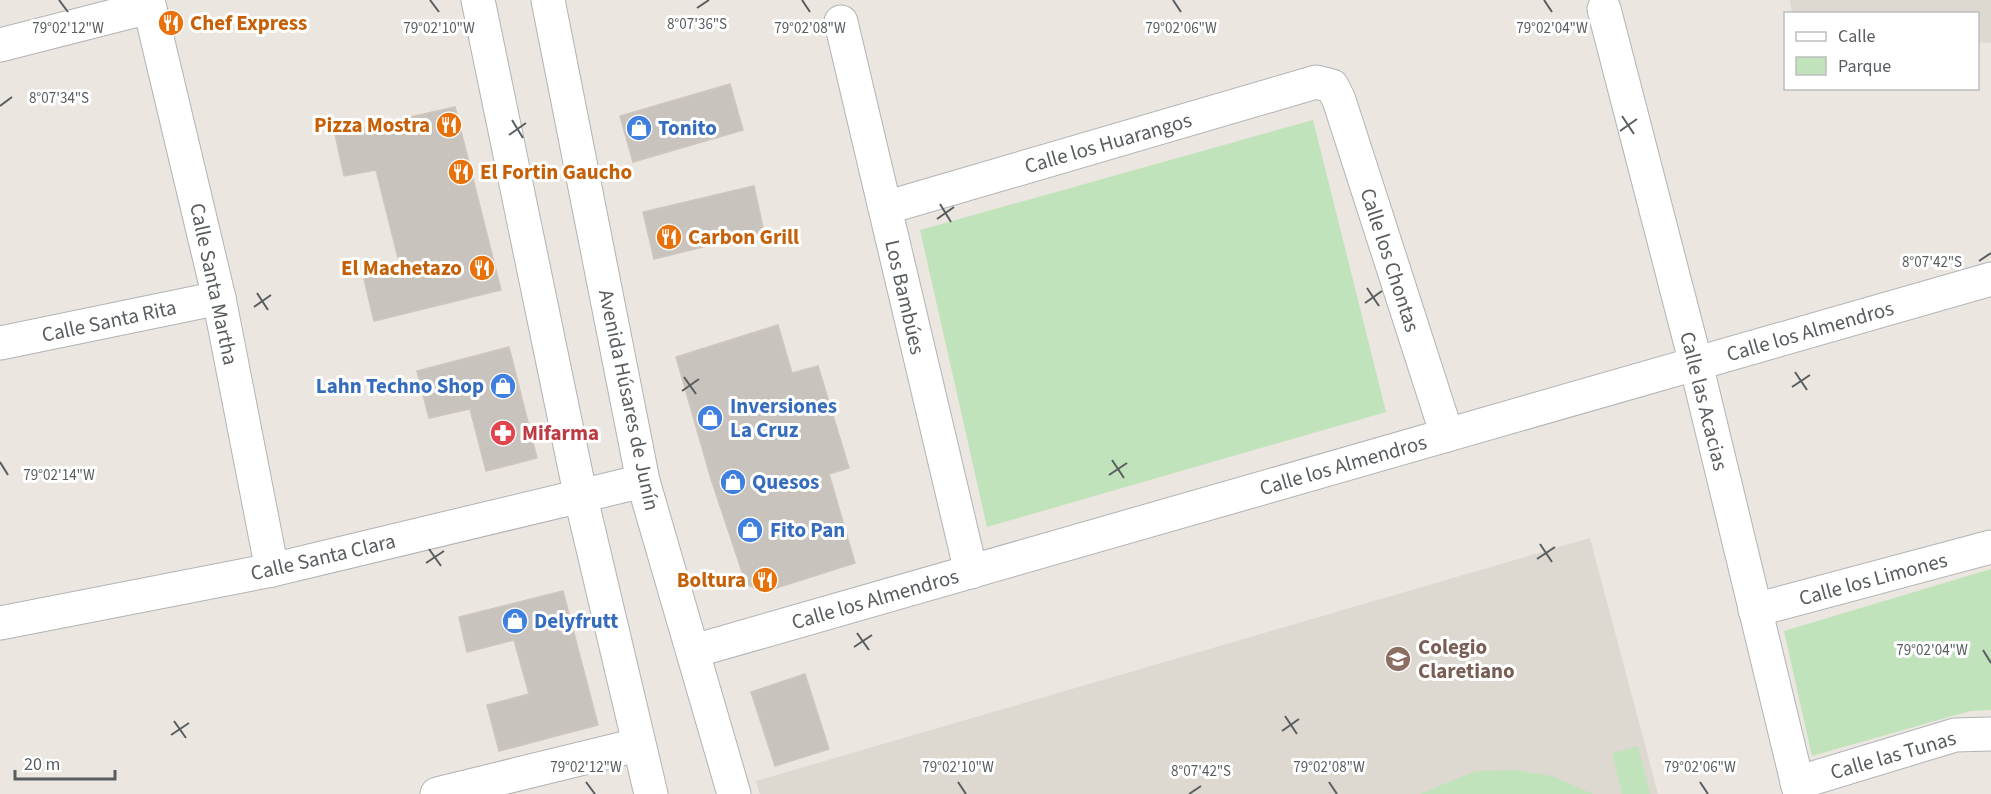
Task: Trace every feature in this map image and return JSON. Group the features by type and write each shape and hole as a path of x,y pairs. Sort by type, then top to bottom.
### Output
{"street":[{"path":"478,0 581,498 637,745 651,794"},
{"name":"Avenida Húsares de Junín","path":"548,0 644,481 734,794"},
{"path":"0,45 148,3"},
{"name":"Calle Santa Martha","path":"148,3 219,298 272,570"},
{"name":"Calle las Acacias","path":"1604,9 1696,364 1799,788"},
{"name":"Los Bambúes","path":"841,21 971,572"},
{"name":"Calle los Huarangos","path":"885,208 1316,82 1332,86"},
{"name":"Calle los Chontas","path":"1332,86 1339,100 1447,435"},
{"name":"Calle los Almendros","path":"694,651 1991,279"},
{"name":"Calle Santa Rita","path":"0,343 219,298"},
{"name":"Calle Santa Clara","path":"0,623 272,570 581,498 644,481"},
{"name":"Calle los Limones","path":"1755,610 1991,547"},
{"name":"Calle las Tunas","path":"1799,788 1955,735 1991,734"},
{"path":"437,794 637,745"}],"shaded area":[{"path":"1790,0 1991,0 1991,43 1979,42 1979,12 1792,12"},
{"name":"Colegio Claretiano","path":"1590,538 1658,794 760,794 756,781"}],"green space":[{"path":"1313,120 1386,412 987,527 920,230"},
{"path":"1991,569 1991,710 1970,711 1812,756 1784,631"},
{"path":"1638,746 1650,794 1622,794 1612,753"},
{"path":"1515,770 1552,776 1593,794 1420,794 1476,771"}],"building":[{"path":"730,84 743,130 633,162 620,116"},
{"path":"455,107 501,290 374,321 364,279 401,270 376,170 344,176 335,134"},
{"path":"754,186 764,232 654,259 643,212"},
{"path":"778,325 792,373 818,366 849,468 829,474 855,563 764,592 746,584 711,479 676,357"},
{"path":"509,347 537,458 486,471 470,409 429,418 417,371"},
{"path":"563,591 598,725 499,751 487,705 529,694 514,640 467,652 459,617"},
{"path":"805,674 829,749 775,766 751,692"}],"place":[{"name":"Chef Express","path":"171,23"},
{"name":"Pizza Mostra","path":"449,125"},
{"name":"Tonito","path":"639,128"},
{"name":"El Fortin Gaucho","path":"461,172"},
{"name":"Carbon Grill","path":"669,237"},
{"name":"El Machetazo","path":"482,268"},
{"name":"Lahn Techno Shop","path":"503,386"},
{"name":"Inversiones La Cruz","path":"710,418"},
{"name":"Mifarma","path":"503,433"},
{"name":"Quesos","path":"733,482"},
{"name":"Fito Pan","path":"750,530"},
{"name":"Boltura","path":"765,580"},
{"name":"Delyfrutt","path":"515,621"},
{"name":"Colegio Claretiano","path":"1398,659"}]}
